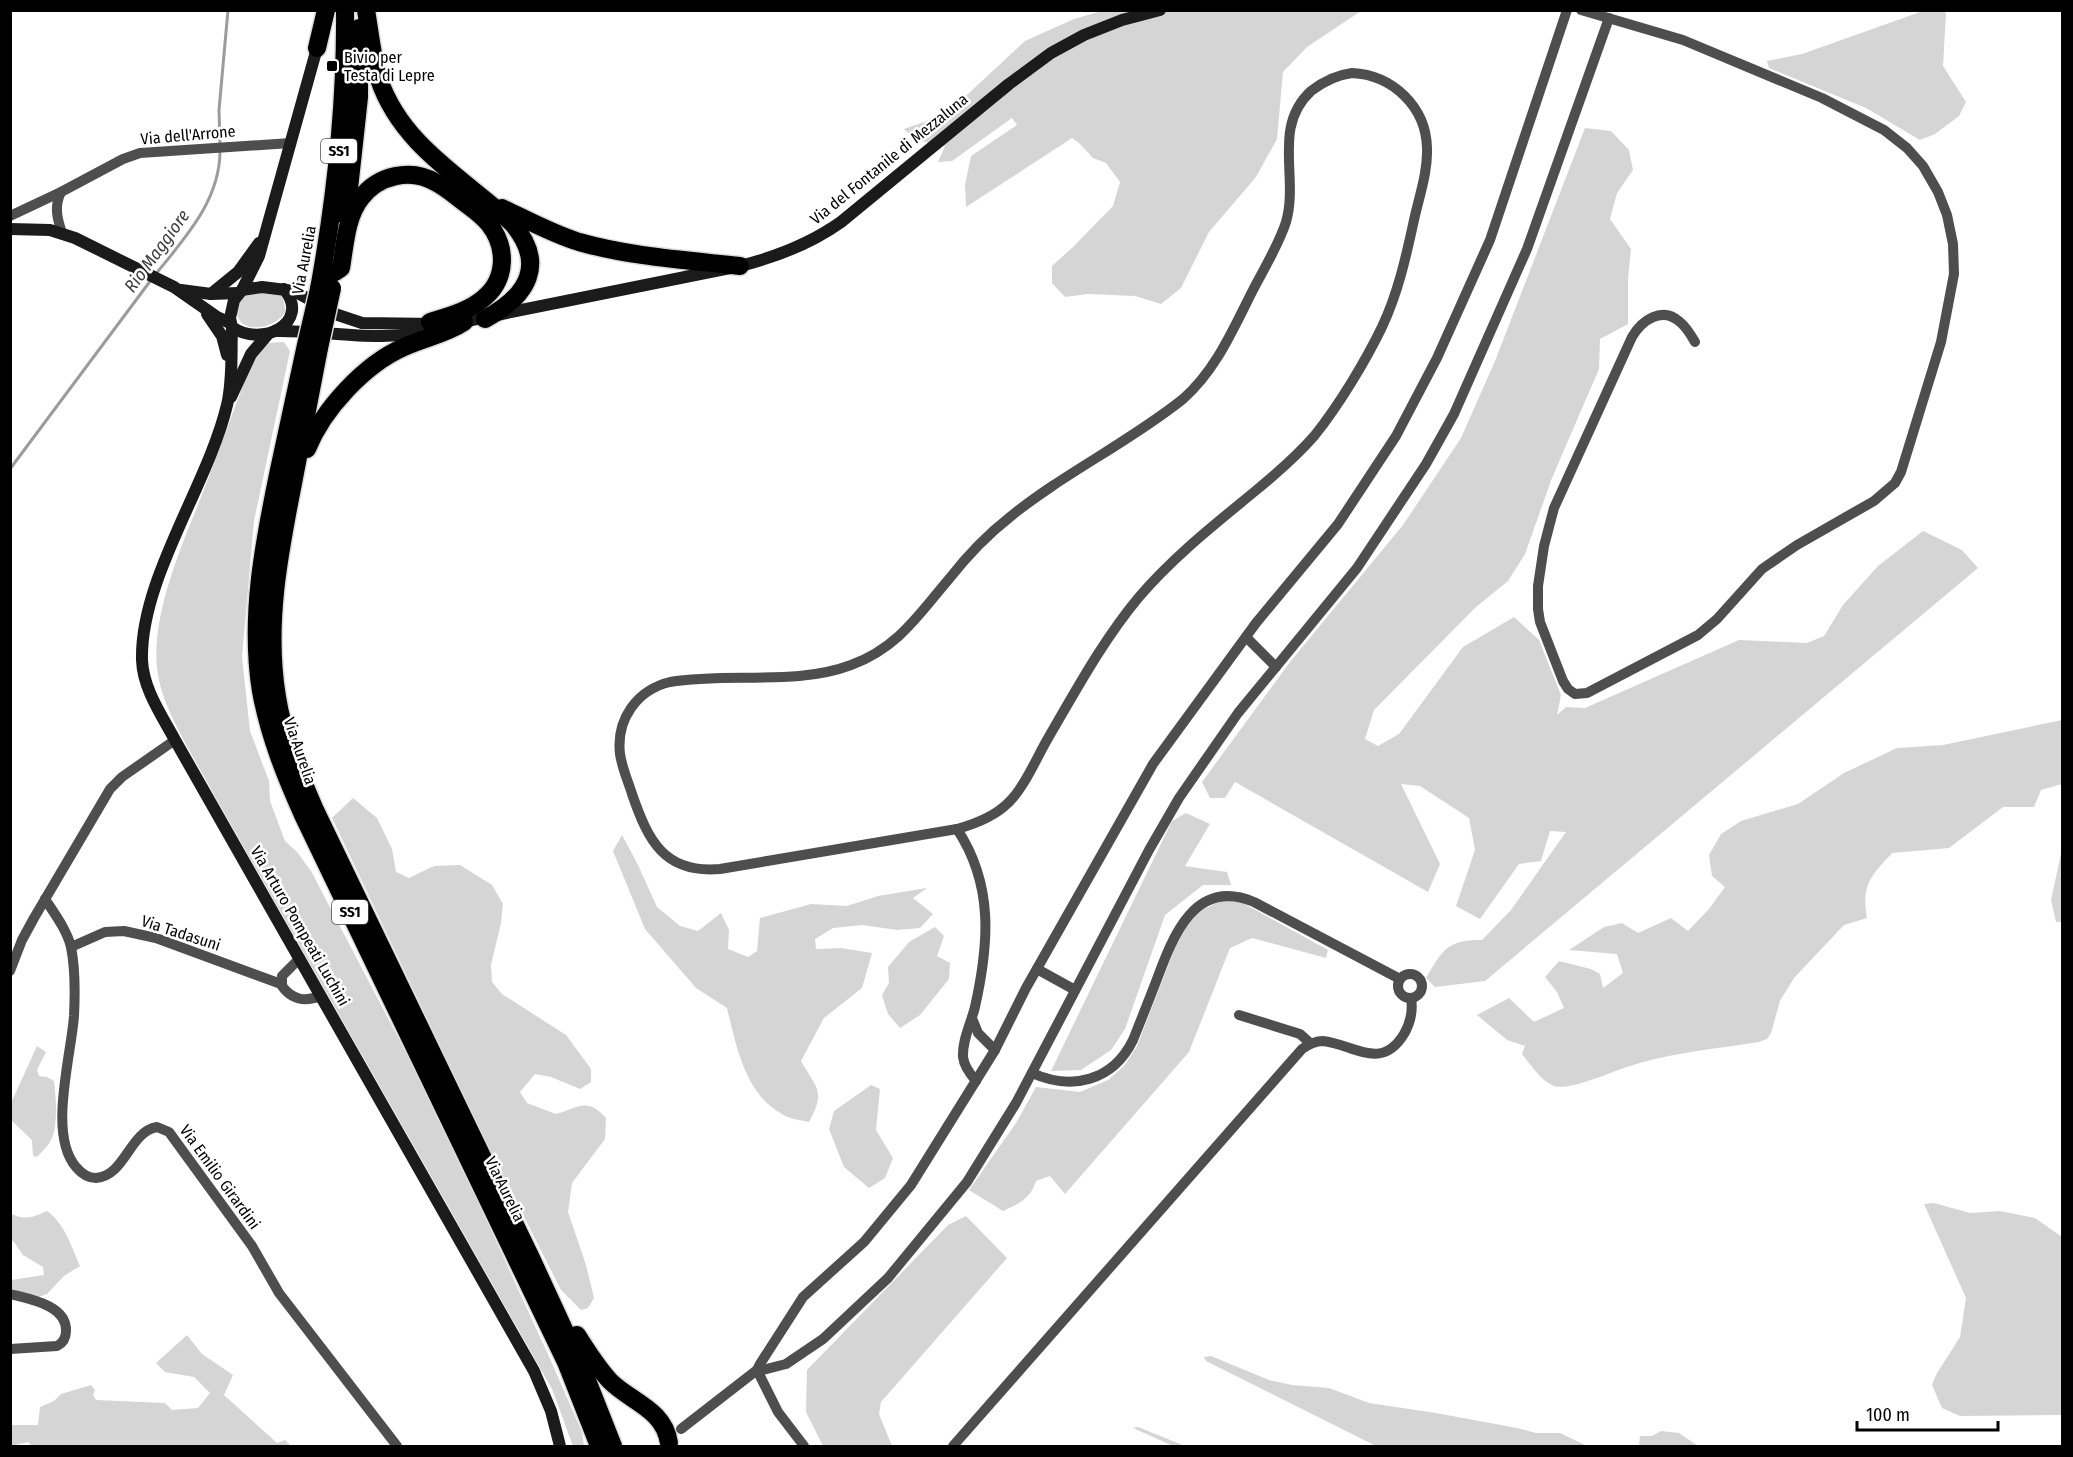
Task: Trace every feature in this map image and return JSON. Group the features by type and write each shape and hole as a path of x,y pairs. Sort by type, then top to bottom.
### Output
{"highway":[{"path":"317,48 326,10"},
{"name":"Via Aurelia","path":"328,283 345,70 345,10"},
{"name":"Via Aurelia","path":"358,10 360,65 346,215 268,520 259,582 258,666 264,703 285,776 303,815 556,1341 580,1396 608,1445"},
{"path":"366,10 376,68 394,112 426,151 512,223 528,250 531,264 529,276 516,297 486,319"},
{"path":"328,283 341,268 351,215 366,191 377,183 397,176 416,175 435,181 488,223 499,242 502,259 498,281 484,299 437,324"},
{"path":"488,203 578,241 640,256 740,266"},
{"path":"286,516 293,505 307,447 318,426 332,407 358,379 386,356 406,346 456,328 464,322"},
{"name":"Via Aurelia","path":"313,347 276,582 272,642 277,698 286,738 315,810 574,1351 608,1445"},
{"path":"490,1175 587,1351 614,1384 647,1407 657,1417 665,1427 669,1441"}],"street":[{"name":"Via del Fontanile di Mezzaluna","path":"284,289 299,292 333,313 354,321 388,325 437,324 486,319 740,266 786,252 835,227 1009,84 1057,50 1084,35 1122,20 1160,10"},
{"path":"669,1441 757,1370 803,1298 857,1249 897,1205 937,1146 995,1050 1037,969 1153,764 1246,637 1338,524 1391,444 1425,382 1490,240 1567,10"},
{"path":"1581,10 1662,33 1704,48 1822,99 1871,122 1892,135 1915,156 1938,192 1952,236 1954,274 1941,342 1901,472 1895,483 1874,501 1797,545 1762,569 1717,619 1698,635 1587,693 1575,693 1568,689 1563,681 1544,634 1538,609 1538,586 1544,546 1554,508 1632,337 1642,324 1659,315 1674,318 1682,323 1695,342"},
{"path":"757,1370 786,1364 824,1339 888,1278 952,1203 971,1177 1032,1073 1168,815 1233,721 1357,568 1426,464 1448,426 1527,249 1609,18"},
{"path":"231,325 233,304 259,256 317,48"},
{"path":"1352,73 1368,75 1391,84 1409,100 1420,118 1425,132 1427,156 1401,277 1386,317 1368,353 1330,415 1309,442 1276,473 1182,552 1134,604 1107,641 1011,800 986,818 957,829 720,869 686,866 664,855 651,840 644,827 621,760 622,726 630,709 639,698 665,683 679,680 796,675 832,671 861,661 900,636 924,611 973,551 1002,523 1170,409 1203,380 1223,349 1284,228 1290,195 1288,132 1299,106 1314,90 1338,75 1352,73"},
{"name":"Via dell'Arrone","path":"10,216 123,159 140,153 291,143"},
{"path":"61,192 56,209 62,233"},
{"path":"10,229 38,229 62,233 187,291 211,294 262,288 284,289 290,298 291,314 286,323 271,333 249,335 203,308 172,286"},
{"path":"211,294 240,269 264,234"},
{"name":"Via Arturo Pompeati Luchini","path":"203,308 224,342 230,374"},
{"name":"Via del Fontanile di Mezzaluna","path":"271,333 301,331 368,336 432,330 437,324"},
{"name":"Via Arturo Pompeati Luchini","path":"231,325 228,403 215,443 158,580 146,628 142,661 146,680 175,740 534,1371 551,1411 560,1446"},
{"name":"Via Arturo Pompeati Luchini","path":"228,403 251,354 271,333"},
{"path":"1246,637 1276,667"},
{"path":"10,971 22,940 114,785 175,740"},
{"path":"957,829 976,863 986,910 982,964 972,1018 964,1042 963,1058 976,1081"},
{"path":"1032,1073 1073,1083 1100,1074 1117,1063 1133,1040 1180,927 1194,910 1214,899 1237,896 1254,902 1400,979"},
{"name":"Via Emilio Girardini","path":"45,899 62,926 71,947 74,1013 62,1123 64,1145 72,1161 85,1175 94,1178 104,1176 118,1166 145,1132 157,1127 166,1129 252,1246 279,1293 400,1446"},
{"name":"Via Tadasuni","path":"71,947 105,932 124,931 156,938 281,984 290,995 301,1000 321,996"},
{"path":"281,984 280,979 284,973 300,958"},
{"path":"1037,969 1075,990"},
{"path":"1410,974 1419,979 1421,990 1411,998 1404,996 1399,990 1400,979 1410,974"},
{"path":"953,1446 1302,1048 1310,1043 1325,1041 1364,1053 1385,1051 1405,1032 1412,1013 1411,998"},
{"path":"1239,1015 1300,1034 1310,1043"},
{"path":"972,1018 978,1033 995,1050"},
{"path":"10,1294 51,1308 63,1320 66,1331 65,1339 57,1346 10,1349"},
{"path":"757,1370 778,1412 804,1446"}],"shaded area":[{"path":"1102,11 1361,11 1307,47 1283,72 1277,139 1256,177 1209,232 1181,288 1161,304 1135,296 1088,294 1065,297 1052,283 1052,266 1113,206 1120,182 1106,163 1093,158 1072,138 966,207 965,185 971,156 1017,125 1012,118 952,161 938,162 945,146 915,140 904,129 954,107 1025,41 1074,19"},
{"path":"1923,11 1946,13 1943,66 1966,102 1959,116 1935,134 1920,140 1866,108 1769,68 1767,61 1802,54"},
{"path":"1585,128 1611,131 1629,150 1633,170 1617,193 1610,219 1631,249 1628,324 1600,339 1599,369 1552,478 1525,554 1508,581 1476,607 1374,710 1365,739 1378,746 1399,734 1463,647 1514,617 1539,640 1561,695 1557,715 1566,707 1585,708 1739,640 1807,643 1824,636 1843,605 1878,566 1923,531 1962,550 1978,568 1485,981 1435,987 1426,978 1447,948 1460,942 1482,940 1511,910 1566,832 1550,831 1541,861 1519,864 1480,919 1456,906 1475,850 1469,818 1420,786 1401,784 1440,864 1428,892 1235,782 1225,798 1210,798 1202,782 1290,662 1403,525 1461,438 1495,361"},
{"path":"271,291 282,296 286,311 280,318 273,323 254,327 246,326 240,321 237,314 238,303 244,296"},
{"path":"284,342 290,351 254,521 242,657 250,731 269,781 270,801 285,841 297,852 311,871 436,1110 551,1361 582,1432 584,1446 573,1446 552,1389 214,795 175,723 159,680 156,657 158,633 162,608 178,557 253,359 265,343"},
{"path":"2062,720 2062,784 2041,790 2034,807 2003,807 1949,848 1892,853 1869,882 1865,897 1867,918 1844,925 1794,978 1780,1001 1771,1033 1767,1039 1657,1059 1579,1084 1561,1087 1549,1084 1536,1072 1522,1054 1525,1046 1507,1040 1477,1015 1509,998 1534,1022 1564,1008 1557,992 1545,977 1559,961 1591,969 1600,974 1603,988 1623,973 1617,954 1569,950 1604,927 1622,923 1638,933 1671,918 1688,931 1709,909 1725,887 1712,876 1709,855 1721,834 1741,821 1798,804 1844,773 1897,748 1943,745"},
{"path":"353,798 377,818 392,849 396,872 409,878 434,866 460,865 492,885 503,904 491,965 492,982 502,994 566,1035 591,1069 591,1082 580,1089 551,1077 535,1074 520,1092 527,1103 556,1114 583,1105 594,1108 606,1118 605,1139 572,1183 568,1212 586,1265 594,1298 588,1308 581,1310 561,1290 477,1124 332,818"},
{"path":"1186,813 1210,824 1185,866 1227,872 1231,885 1203,885 1165,915 1125,1029 1111,1050 1081,1070 1051,1071 1172,821"},
{"path":"622,835 657,907 680,926 698,931 721,913 729,930 728,949 748,957 757,951 760,918 811,904 847,906 878,896 927,888 913,898 933,914 920,928 897,930 862,925 833,928 815,939 816,949 841,948 872,953 862,988 824,1018 801,1061 815,1084 818,1096 809,1122 785,1116 769,1105 759,1094 744,1067 727,1008 696,988 645,929 613,851"},
{"path":"2062,849 2062,922 2056,922 2051,900"},
{"path":"1221,901 1241,902 1328,950 1326,958 1252,938 1230,948 1189,1052 1065,1194 1050,1176 1036,1181 1024,1200 1003,1211 969,1190 1016,1123 1036,1087 1080,1092 1108,1080 1124,1066 1137,1046 1180,935 1191,918"},
{"path":"935,927 944,936 937,956 950,963 949,979 920,1015 900,1028 888,1014 882,995 889,983 888,967 909,942"},
{"path":"37,1046 46,1052 37,1070 39,1076 54,1081 56,1110 52,1138 37,1157 33,1156 32,1140 11,1120 11,1103"},
{"path":"871,1085 880,1089 876,1130 893,1158 885,1178 869,1188 844,1167 829,1129 834,1111"},
{"path":"1934,1203 1970,1213 2000,1211 2035,1218 2062,1237 2062,1415 1960,1416 1942,1408 1932,1385 1960,1337 1966,1298 1924,1204"},
{"path":"47,1211 63,1229 80,1266 64,1276 47,1294 39,1297 11,1292 11,1280 44,1275 43,1267 23,1255 11,1240 10,1213 20,1217 29,1217"},
{"path":"966,1216 1007,1258 881,1402 879,1414 892,1446 823,1446 806,1412 807,1370 948,1225"},
{"path":"187,1335 202,1354 233,1375 224,1395 277,1443 285,1440 291,1446 32,1446 28,1442 11,1446 11,1425 38,1425 40,1407 54,1401 61,1394 91,1385 95,1390 93,1395 96,1400 165,1403 172,1410 198,1408 210,1393 194,1377 165,1372 156,1363"},
{"path":"1211,1356 1269,1380 1292,1385 1329,1388 1369,1403 1436,1413 1536,1433 1560,1433 1587,1446 1376,1446 1206,1361 1204,1357"},
{"path":"1138,1427 1185,1446 1173,1446 1133,1428"},
{"path":"1661,1431 1679,1433 1698,1446 1639,1446 1640,1436 1652,1436"}],"waterway":[{"name":"Rio Maggiore","path":"220,144 219,110 228,10"},
{"name":"Rio Maggiore","path":"155,275 188,233 207,203 214,186 220,151"},
{"name":"Rio Maggiore","path":"10,469 151,280"}],"place":[{"name":"Bivio per Testa di Lepre","path":"332,66"}]}
